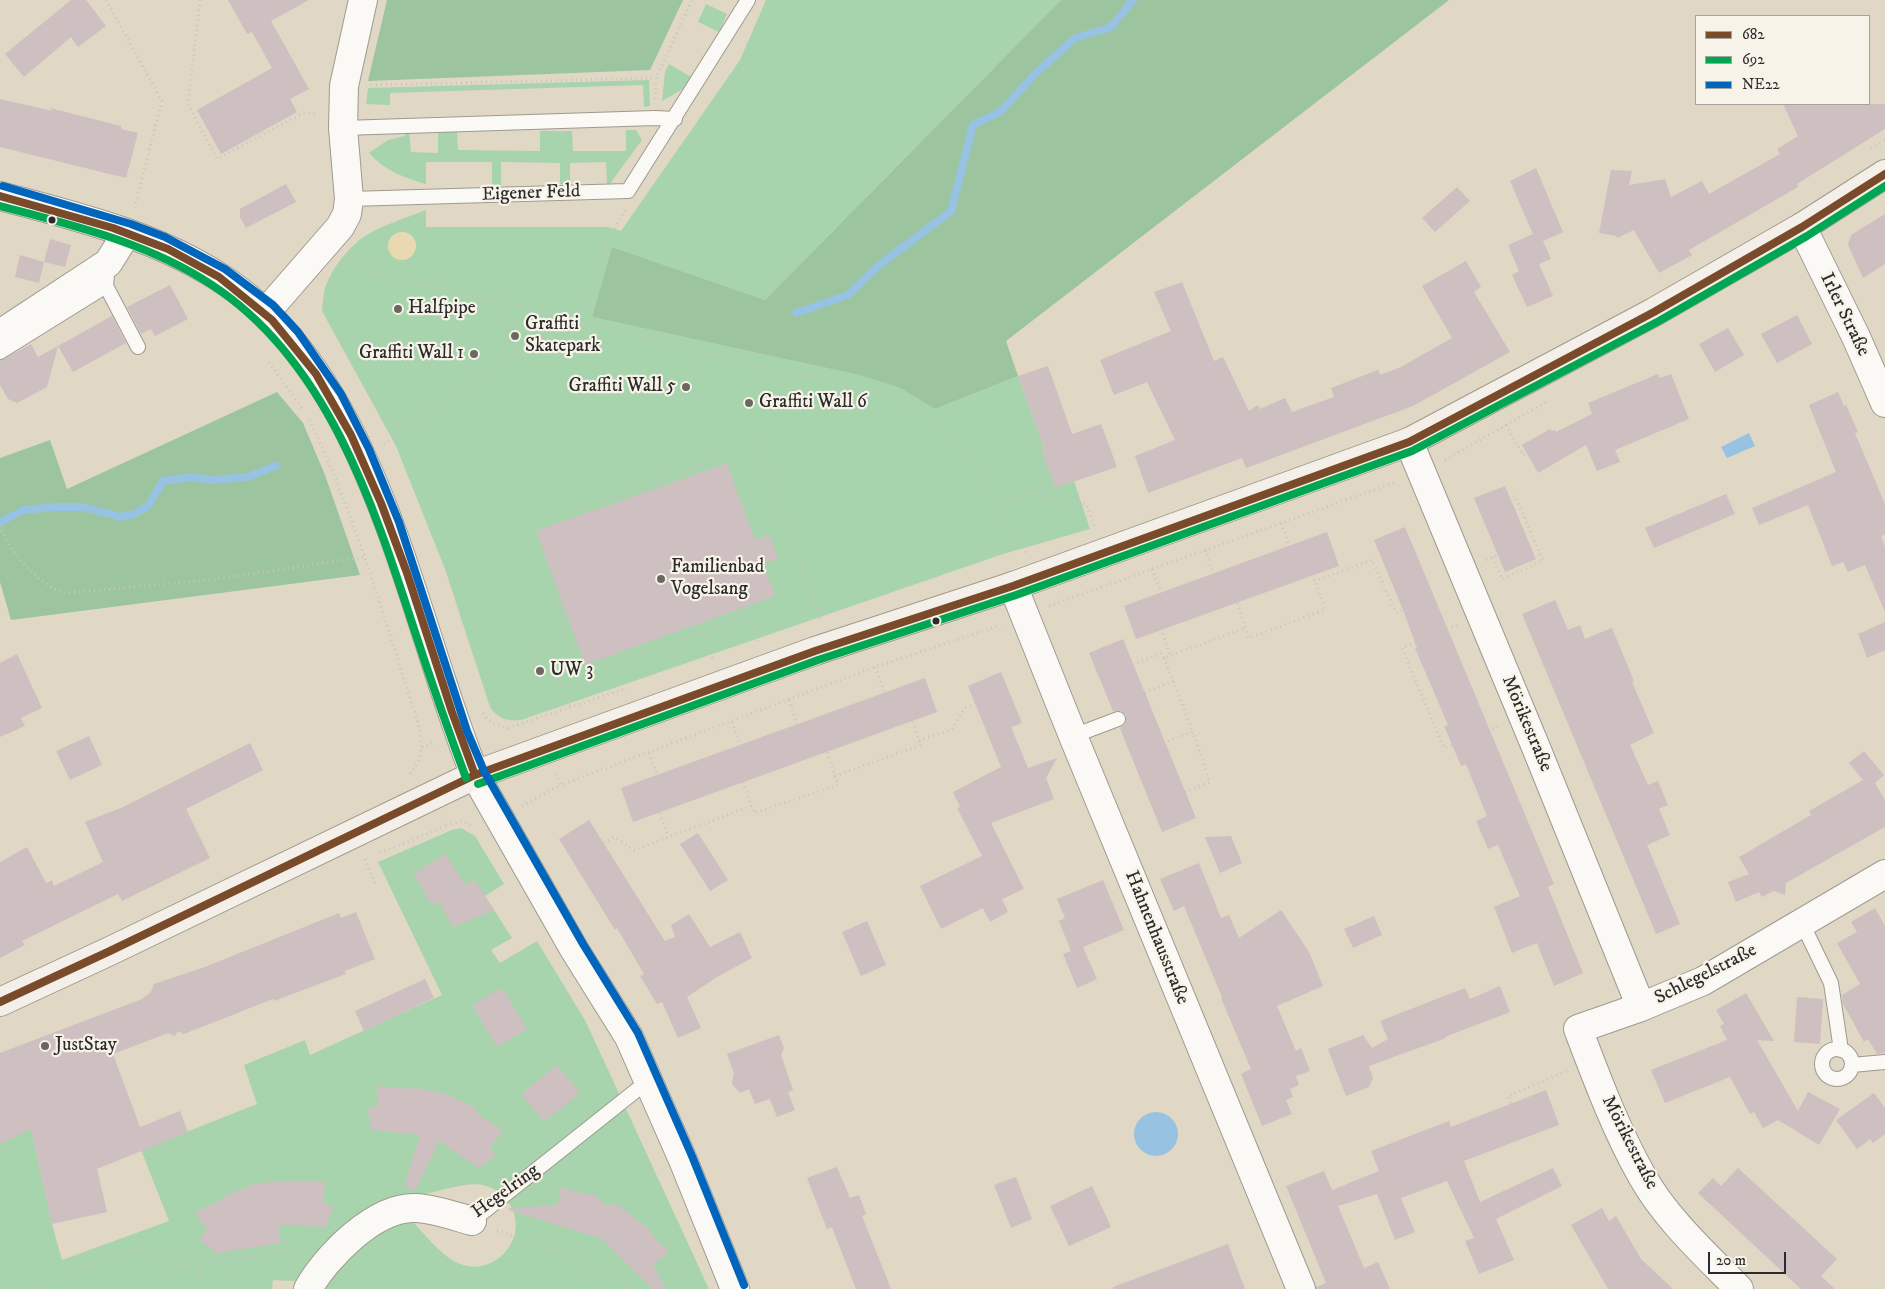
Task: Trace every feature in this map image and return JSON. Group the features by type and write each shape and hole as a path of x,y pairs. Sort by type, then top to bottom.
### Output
{"main road":[{"path":"0,1002 110,951 474,775 815,651 1013,586 1409,442 1654,312 1802,227 1885,174"}],"street":[{"path":"266,312 324,247 340,227 347,214 349,199 343,122 344,86 363,0"},
{"path":"0,196 130,223 177,253 220,277 266,312 290,339 333,400 373,448 390,526 458,734 474,775 574,949 629,1037 735,1289"},
{"path":"0,334 107,275 130,223"},
{"name":"Irler Straße","path":"1802,227 1856,337 1885,403"},
{"name":"Mörikestraße","path":"1409,442 1524,716 1641,1007"},
{"name":"Hahnenhausstraße","path":"1013,586 1301,1289"},
{"name":"Schlegelstraße","path":"1578,1029 1641,1007 1703,981 1885,874"},
{"name":"Mörikestraße","path":"1578,1029 1614,1120 1642,1177 1665,1210 1739,1289"},
{"name":"Hegelring","path":"308,1289 330,1258 347,1241 381,1216 414,1208 445,1213 472,1221"}],"lane":[{"path":"629,197 748,0"},
{"path":"343,122 675,119"},
{"name":"Eigener Feld","path":"349,199 629,197"},
{"path":"0,352 107,275 138,346"},
{"path":"1073,736 1118,719"},
{"path":"1802,923 1831,983 1841,1050"},
{"path":"1832,1050 1841,1050 1849,1056 1852,1065 1851,1070 1844,1077 1834,1079 1826,1074 1822,1065 1824,1056 1832,1050"},
{"path":"1852,1065 1885,1062"},
{"name":"Hegelring","path":"472,1221 648,1081"}],"path":[{"path":"106,0 162,101 130,223"},
{"path":"200,0 188,104 217,160 303,113 343,122"},
{"path":"344,86 656,78 692,0"},
{"path":"1868,151 1885,140"},
{"path":"373,448 499,363 578,321 607,242 629,197"},
{"path":"324,247 342,259 376,273 741,362 883,393 905,400 920,408 935,420 968,455 1008,528 1026,554"},
{"path":"266,358 306,414 328,460 364,557 420,729 422,747 417,766 404,779"},
{"path":"848,407 853,386"},
{"path":"1506,425 1523,455 1526,453"},
{"path":"755,439 821,620 829,617"},
{"path":"373,448 389,452"},
{"path":"583,515 581,510 725,456"},
{"path":"996,507 1031,493 1073,500 1087,505 1096,531"},
{"path":"1493,557 1502,579 1543,561 1515,496 1510,498"},
{"path":"1281,523 1290,545"},
{"path":"0,526 4,536 26,566 49,587 58,592 69,593 218,579 364,557"},
{"path":"1205,550 1213,573"},
{"path":"1018,556 1035,551"},
{"path":"1314,581 1372,560 1396,613 1403,610"},
{"path":"1152,569 1161,592"},
{"path":"1236,602 1249,638 1325,610 1312,575"},
{"path":"561,600 557,601 582,672 703,632 747,614"},
{"path":"744,608 758,642"},
{"path":"1481,615 1402,648 1444,748 1524,716"},
{"path":"1164,658 1246,628"},
{"path":"1161,630 1170,655"},
{"path":"703,632 713,658 704,661"},
{"path":"537,662 534,654 549,649 571,708"},
{"path":"1133,665 1162,653 1174,681 1210,782 1185,792"},
{"path":"876,667 885,693"},
{"path":"1118,719 1113,706 1174,681"},
{"path":"534,720 561,785 827,685"},
{"path":"480,709 484,716 500,727 508,728 632,686"},
{"path":"789,700 797,725"},
{"path":"919,741 952,729 965,708 976,704"},
{"path":"835,776 920,744 912,721"},
{"path":"732,722 740,745"},
{"path":"1164,742 1193,732"},
{"path":"743,782 754,813 838,785 827,752"},
{"path":"649,753 657,775"},
{"path":"604,843 614,837 634,850 752,806"},
{"path":"660,813 668,837"},
{"path":"365,859 376,886"},
{"path":"1511,1103 1508,1096 1590,1062"},
{"path":"472,1221 553,1251 634,1289"},
{"path":"553,1224 553,1251"},
{"path":"272,1245 274,1255"},
{"path":"31,1289 134,1250 176,1267 200,1261 315,1251 330,1258"},
{"path":"570,1289 580,1283 593,1256"},
{"path":"650,1289 722,1257"},
{"path":"235,1273 236,1258"},
{"path":"200,1261 200,1289"},
{"path":"625,1286 635,1272"}],"green space":[{"path":"387,0 683,0 650,70 368,81"},
{"path":"766,0 1061,0 765,300 612,247 592,317 859,375 900,388 935,409 1018,376 1045,450 1042,451 1074,481 1090,529 1003,554 521,720 503,718 490,707 445,569 396,446 322,311 325,288 332,272 357,242 378,229 426,210 426,227 608,227 621,231 740,60"},
{"path":"1061,0 1449,0 1006,341 1018,376 935,409 900,388 859,375 592,317 612,247 765,300"},
{"path":"706,4 727,14 719,32 698,22"},
{"path":"669,64 691,77 683,89 662,101 665,72"},
{"path":"649,80 650,106 644,107 643,85 390,93 390,105 366,104 368,88"},
{"path":"409,130 411,152 438,153 438,132 457,131 458,150 540,151 540,131 572,131 573,151 626,151 626,130 636,130 642,140 609,185 607,183 606,162 570,163 570,184 560,184 560,163 501,162 501,185 492,185 492,162 426,162 426,184 395,173 369,153 388,140 404,136"},
{"path":"277,392 303,423 325,475 360,575 11,620 0,582 0,458 50,440 67,489"},
{"path":"461,828 475,836 504,884 485,896 512,938 491,950 500,963 537,941 586,1022 709,1289 325,1289 346,1262 366,1243 376,1235 400,1225 414,1223 447,1257 466,1266 480,1266 493,1262 504,1254 512,1242 516,1230 515,1216 508,1202 494,1189 483,1185 469,1184 412,1198 305,1277 293,1281 273,1280 272,1289 0,1289 0,1144 28,1114 52,1224 62,1260 169,1221 141,1150 257,1104 244,1065 305,1040 310,1055 442,995 378,862 452,830"}],"sand":[{"path":"402,232 412,236 416,246 412,256 402,260 392,256 388,246 392,236"}],"water":[{"path":"1749,433 1755,446 1727,458 1721,447"},
{"path":"1156,1112 1168,1116 1174,1122 1178,1134 1174,1146 1168,1152 1156,1156 1144,1152 1138,1146 1134,1134 1138,1122 1144,1116"}],"building":[{"path":"71,0 86,0 106,26 78,47 71,37 24,77 5,54"},
{"path":"228,0 309,0 271,21 309,89 290,99 297,112 221,154 197,110 272,68 252,32 247,34"},
{"path":"0,99 53,111 50,108 121,126 121,129 138,133 126,178 0,147"},
{"path":"1885,104 1885,129 1797,184 1798,187 1689,250 1692,255 1659,273 1634,230 1617,238 1616,236 1599,233 1611,170 1632,171 1629,185 1665,179 1671,197 1702,181 1709,194 1780,154 1777,149 1798,136 1783,105"},
{"path":"1536,168 1563,232 1543,241 1551,259 1539,264 1553,296 1527,307 1512,275 1519,271 1508,245 1533,234 1510,181"},
{"path":"286,184 296,202 246,228 240,217 240,209"},
{"path":"1457,187 1470,201 1435,232 1422,218"},
{"path":"1885,214 1885,264 1863,278 1848,245 1851,235"},
{"path":"50,239 71,245 65,267 44,262"},
{"path":"20,255 44,262 39,283 15,277"},
{"path":"1466,261 1481,287 1474,292 1510,352 1413,406 1246,468 1242,458 1148,493 1135,456 1175,440 1147,382 1114,395 1100,360 1171,331 1154,292 1182,282 1214,361 1223,357 1249,411 1258,405 1260,409 1285,398 1292,412 1334,397 1331,388 1378,370 1380,375 1401,367 1452,338 1422,286"},
{"path":"170,285 188,319 155,336 151,329 141,334 127,307"},
{"path":"1797,315 1812,344 1777,363 1761,334"},
{"path":"112,316 126,343 73,372 58,346 47,387 17,403 8,399 0,385 0,361 31,344 38,357"},
{"path":"1728,328 1744,355 1715,372 1699,344"},
{"path":"1048,366 1072,434 1101,424 1117,467 1055,488 1042,451 1045,450 1018,376"},
{"path":"1658,374 1660,378 1671,374 1689,419 1615,450 1620,462 1597,471 1586,445 1538,473 1522,445 1550,429 1556,432 1592,414 1588,403"},
{"path":"1838,392 1858,432 1855,433 1885,504 1885,534 1881,536 1885,547 1885,612 1865,565 1848,572 1843,562 1832,566 1808,505 1759,525 1752,508 1836,472 1809,405"},
{"name":"Familienbad Vogelsang","path":"727,463 755,540 769,535 778,559 763,563 775,596 585,665 536,531"},
{"path":"1505,486 1536,559 1505,572 1474,498"},
{"path":"1726,494 1735,514 1654,548 1645,528"},
{"path":"1405,527 1554,884 1548,887 1583,973 1554,986 1537,943 1512,953 1494,907 1520,896 1498,845 1488,849 1476,821 1487,816 1466,764 1461,766 1444,726 1448,725 1415,648 1417,648 1403,610 1374,540"},
{"path":"1327,532 1339,566 1136,639 1124,606"},
{"path":"1555,600 1568,630 1580,625 1585,639 1612,628 1654,733 1630,745 1648,785 1658,781 1668,805 1659,809 1670,835 1647,845 1680,924 1656,934 1522,614"},
{"path":"1885,622 1885,650 1867,658 1858,634"},
{"path":"1123,639 1196,818 1162,832 1120,728 1125,724 1126,715 1120,711 1113,711 1089,653"},
{"path":"17,654 42,708 21,718 25,726 0,737 0,663"},
{"path":"1001,672 1022,723 1011,727 1028,768 1057,758 1046,778 1054,799 991,823 1024,889 1002,899 1008,912 990,922 983,908 941,929 920,886 982,856 957,808 960,807 953,792 1001,767 968,686"},
{"path":"925,678 937,712 633,822 621,788"},
{"path":"89,736 102,765 70,780 56,751"},
{"path":"250,743 263,770 186,809 210,858 122,901 118,894 22,941 25,945 0,958 0,862 27,847 46,883 52,880 54,886 103,862 85,822 123,807"},
{"path":"1864,751 1884,775 1875,783 1885,800 1885,827 1786,883 1785,895 1774,891 1762,897 1759,892 1736,902 1728,882 1749,874 1739,857 1811,815 1809,811 1863,780 1849,763"},
{"path":"589,820 665,941 675,937 671,925 689,914 710,947 740,932 752,958 717,977 687,997 701,1028 678,1038 662,1002 657,1004 640,976 644,974 617,928 615,930 559,839"},
{"path":"698,833 728,880 710,891 680,844"},
{"path":"1231,836 1242,863 1220,873 1205,837"},
{"path":"446,854 465,885 475,880 494,910 453,927 438,901 432,905 413,874"},
{"path":"1199,863 1221,918 1229,915 1239,938 1281,910 1309,952 1323,986 1277,1006 1296,1051 1301,1048 1310,1071 1296,1076 1299,1085 1290,1089 1293,1097 1286,1100 1292,1114 1262,1126 1241,1074 1251,1069 1222,997 1184,906 1174,911 1160,879"},
{"path":"1103,880 1124,930 1083,947 1097,979 1077,988 1063,954 1071,951 1059,921 1065,918 1057,899"},
{"path":"1875,908 1885,926 1885,1053 1877,1054 1868,1039 1864,1042 1843,1004 1842,995 1860,984 1837,943 1857,932 1851,922"},
{"path":"356,912 375,959 345,971 346,974 274,1001 273,999 184,1034 178,1031 175,1036 168,1033 113,1054 140,1127 180,1111 188,1132 97,1169 107,1212 52,1224 31,1129 0,1144 0,1053 142,999 151,992 154,984 205,967 339,913 341,918"},
{"path":"1374,916 1382,935 1353,948 1344,929"},
{"path":"867,921 886,965 861,976 842,932"},
{"path":"425,979 434,998 364,1031 355,1011"},
{"path":"1500,986 1510,1012 1369,1066 1373,1078 1369,1087 1346,1096 1328,1049 1363,1035 1372,1048 1388,1039 1380,1021 1465,988 1470,999"},
{"path":"502,988 527,1029 497,1047 472,1005"},
{"path":"1746,993 1774,1041 1757,1040 1798,1111 1808,1092 1840,1109 1819,1145 1778,1120 1763,1128 1754,1112 1750,1114 1730,1077 1665,1103 1651,1070 1727,1040 1720,1026 1724,1024 1716,1010"},
{"path":"1797,997 1823,999 1820,1044 1794,1042"},
{"path":"779,1035 784,1048 781,1055 793,1090 788,1092 795,1110 777,1117 770,1099 755,1104 749,1089 740,1093 732,1084 734,1073 727,1054"},
{"path":"557,1065 580,1093 544,1122 521,1094"},
{"path":"377,1086 410,1089 410,1087 444,1093 477,1109 476,1113 503,1130 490,1147 496,1155 479,1168 439,1141 415,1191 404,1186 420,1135 371,1130 368,1109 378,1106"},
{"path":"1546,1090 1559,1125 1464,1161 1480,1202 1553,1168 1562,1186 1496,1219 1514,1260 1479,1274 1465,1241 1474,1238 1447,1181 1401,1198 1415,1232 1395,1240 1377,1194 1338,1206 1364,1268 1378,1262 1390,1289 1316,1289 1316,1287 1326,1283 1286,1186 1324,1171 1332,1190 1379,1171 1371,1151 1449,1121 1451,1127"},
{"path":"1874,1093 1885,1108 1885,1134 1873,1143 1870,1139 1857,1149 1836,1120"},
{"path":"837,1167 850,1198 859,1195 866,1214 862,1216 891,1289 856,1289 832,1227 827,1229 807,1178"},
{"path":"1738,1168 1837,1259 1821,1276 1835,1289 1801,1289 1698,1193 1713,1178 1721,1186"},
{"path":"1016,1177 1032,1219 1011,1228 994,1185"},
{"path":"325,1182 323,1203 333,1206 326,1227 278,1225 281,1243 216,1253 199,1239 207,1230 195,1212 225,1198 224,1196 257,1183"},
{"path":"1092,1186 1111,1227 1069,1246 1050,1206"},
{"path":"561,1187 593,1195 609,1206 612,1203 622,1208 648,1228 657,1241 669,1252 653,1265 665,1289 653,1289 602,1239 509,1210 509,1208 557,1205"},
{"path":"1602,1208 1609,1221 1616,1216 1641,1259 1673,1289 1608,1289 1571,1225"},
{"path":"1228,1244 1245,1289 1113,1289 1113,1287"}],"waterway":[{"path":"796,313 848,295 878,266 951,211 973,125 1000,112 1038,71 1075,38 1111,27 1133,0"},
{"path":"0,522 24,510 54,507 83,507 121,517 134,514 148,506 163,481 192,477 211,480 247,477 276,466"}],"transit line":[{"name":"682","path":"0,1002 475,775 815,651 1013,586 1409,442 1654,312 1802,227 1885,174"},
{"name":"NE22","path":"3,186 131,224 165,237 225,269 273,305 298,332 341,394 369,449 399,522 467,731 484,771 583,944 638,1033 692,1156 744,1285"},
{"name":"692","path":"478,784 818,660 1016,595 1412,451 1659,321 1807,236 1885,186"},
{"name":"682","path":"0,196 113,228 168,249 219,277 272,320 316,374 351,435 381,503 407,573 452,712 475,775"},
{"name":"692","path":"0,206 55,220 109,237 188,270 212,285 252,317 287,354 316,395 342,440 363,487 382,535 466,778"}],"place":[{"name":"Halfpipe","path":"398,309"},
{"name":"Graffiti Skatepark","path":"515,336"},
{"name":"Graffiti Wall 1","path":"474,354"},
{"name":"Graffiti Wall 5","path":"686,387"},
{"name":"Graffiti Wall 6","path":"749,403"},
{"name":"Familienbad Vogelsang","path":"661,579"},
{"name":"UW 3","path":"540,671"},
{"name":"JustStay","path":"45,1046"}]}
